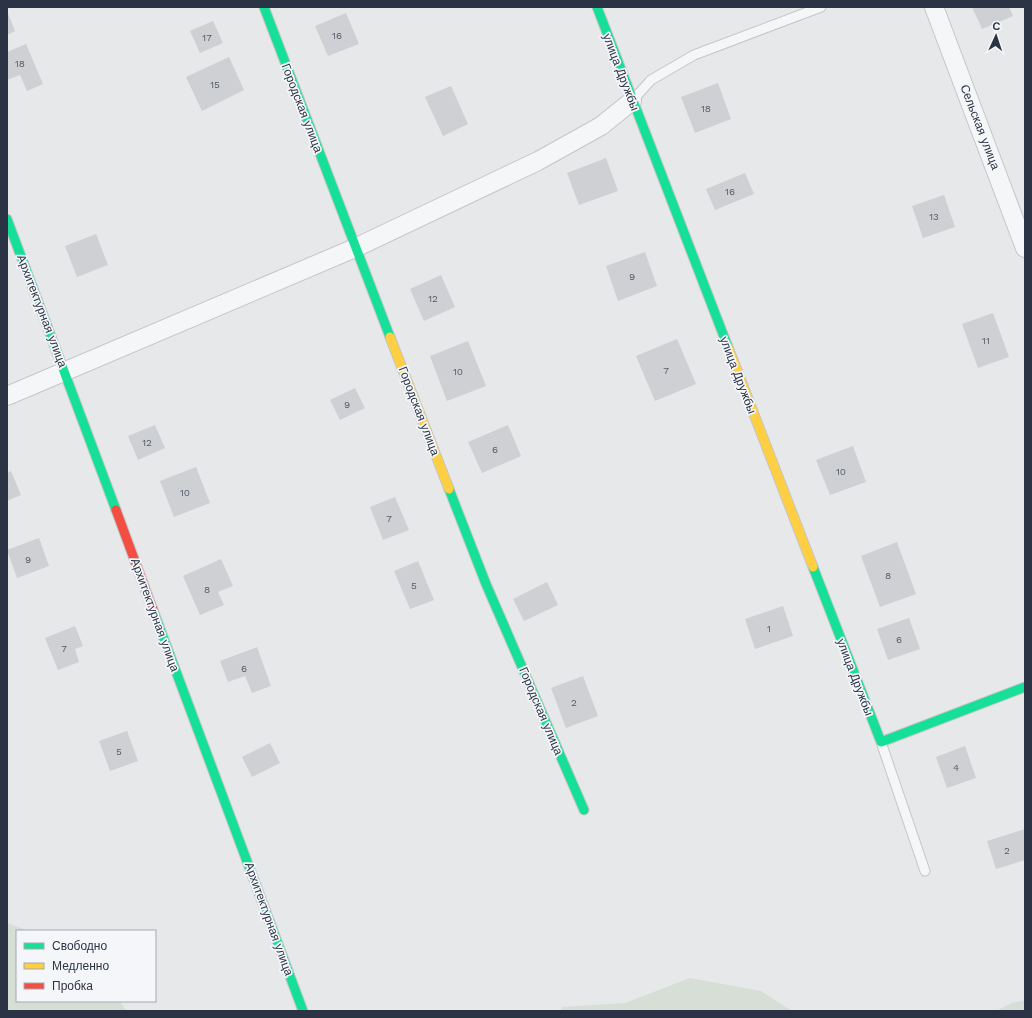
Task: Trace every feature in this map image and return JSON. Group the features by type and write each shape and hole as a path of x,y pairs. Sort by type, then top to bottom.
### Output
{"street":[{"name":"Городская улица","path":"264,7 355,248 486,584 584,810"},
{"name":"улица Дружбы","path":"597,7 632,101 881,742"},
{"name":"Сельская улица","path":"934,7 1025,248"},
{"path":"7,396 355,248 538,161 601,126 632,101"},
{"name":"Архитектурная улица","path":"7,219 303,1011"},
{"path":"881,742 1025,687"}],"lane":[{"path":"632,101 651,80 694,54 821,7"},
{"path":"881,742 925,871"}],"shaded area":[{"path":"7,923 26,930 16,930 16,1002 121,1002 126,1011 7,1011"},
{"path":"690,978 761,991 792,1011 561,1011 562,1007 625,1003"},
{"path":"1025,1000 1025,1011 996,1011 1012,1003"}],"building":[{"path":"972,7 1009,7 1013,16 982,29"},
{"path":"7,11 15,31 7,35"},
{"path":"346,13 359,44 328,56 315,26"},
{"path":"213,21 223,43 200,53 190,31"},
{"path":"26,44 43,84 27,91 20,75 7,80 7,52"},
{"path":"229,57 244,90 202,111 186,77"},
{"path":"718,83 731,119 695,133 681,97"},
{"path":"451,86 468,124 443,136 425,97"},
{"path":"606,158 618,191 579,205 567,173"},
{"path":"745,173 754,194 715,210 706,189"},
{"path":"944,195 955,227 923,238 912,206"},
{"path":"96,234 108,265 77,277 65,246"},
{"path":"645,252 657,286 618,301 606,266"},
{"path":"441,275 455,307 424,321 410,289"},
{"path":"993,313 1009,357 978,368 962,324"},
{"path":"677,339 696,384 655,401 636,356"},
{"path":"468,341 486,386 447,401 430,356"},
{"path":"355,388 365,408 340,420 330,400"},
{"path":"155,425 165,448 138,460 128,436"},
{"path":"508,425 521,456 482,473 468,442"},
{"path":"853,446 866,482 830,495 816,460"},
{"path":"196,467 210,503 174,517 160,481"},
{"path":"11,471 21,495 7,501 7,473"},
{"path":"395,497 409,530 383,540 370,507"},
{"path":"39,538 49,566 17,578 7,550"},
{"path":"897,542 916,594 880,607 861,556"},
{"path":"221,559 233,586 218,592 224,605 200,615 183,576"},
{"path":"418,561 434,600 410,609 394,571"},
{"path":"547,582 558,605 524,621 513,599"},
{"path":"783,606 793,636 755,649 745,619"},
{"path":"909,618 920,649 888,660 877,629"},
{"path":"75,626 83,646 75,649 79,662 58,670 45,638"},
{"path":"257,647 271,686 252,693 245,676 228,682 220,661"},
{"path":"583,676 598,716 566,728 551,688"},
{"path":"127,731 138,761 110,771 99,741"},
{"path":"270,743 280,763 252,777 242,757"},
{"path":"965,746 976,778 947,788 936,757"},
{"path":"1025,829 1025,860 996,869 987,841"}],"traffic: fast":[{"path":"264,7 390,337"},
{"path":"597,7 728,347"},
{"path":"7,219 116,510"},
{"path":"449,489 486,584 584,810"},
{"path":"813,567 881,742 1025,687"},
{"path":"153,610 303,1011"}],"traffic: slow":[{"path":"390,337 449,489"},
{"path":"728,347 813,567"}],"traffic: jam":[{"path":"116,510 153,610"}]}
